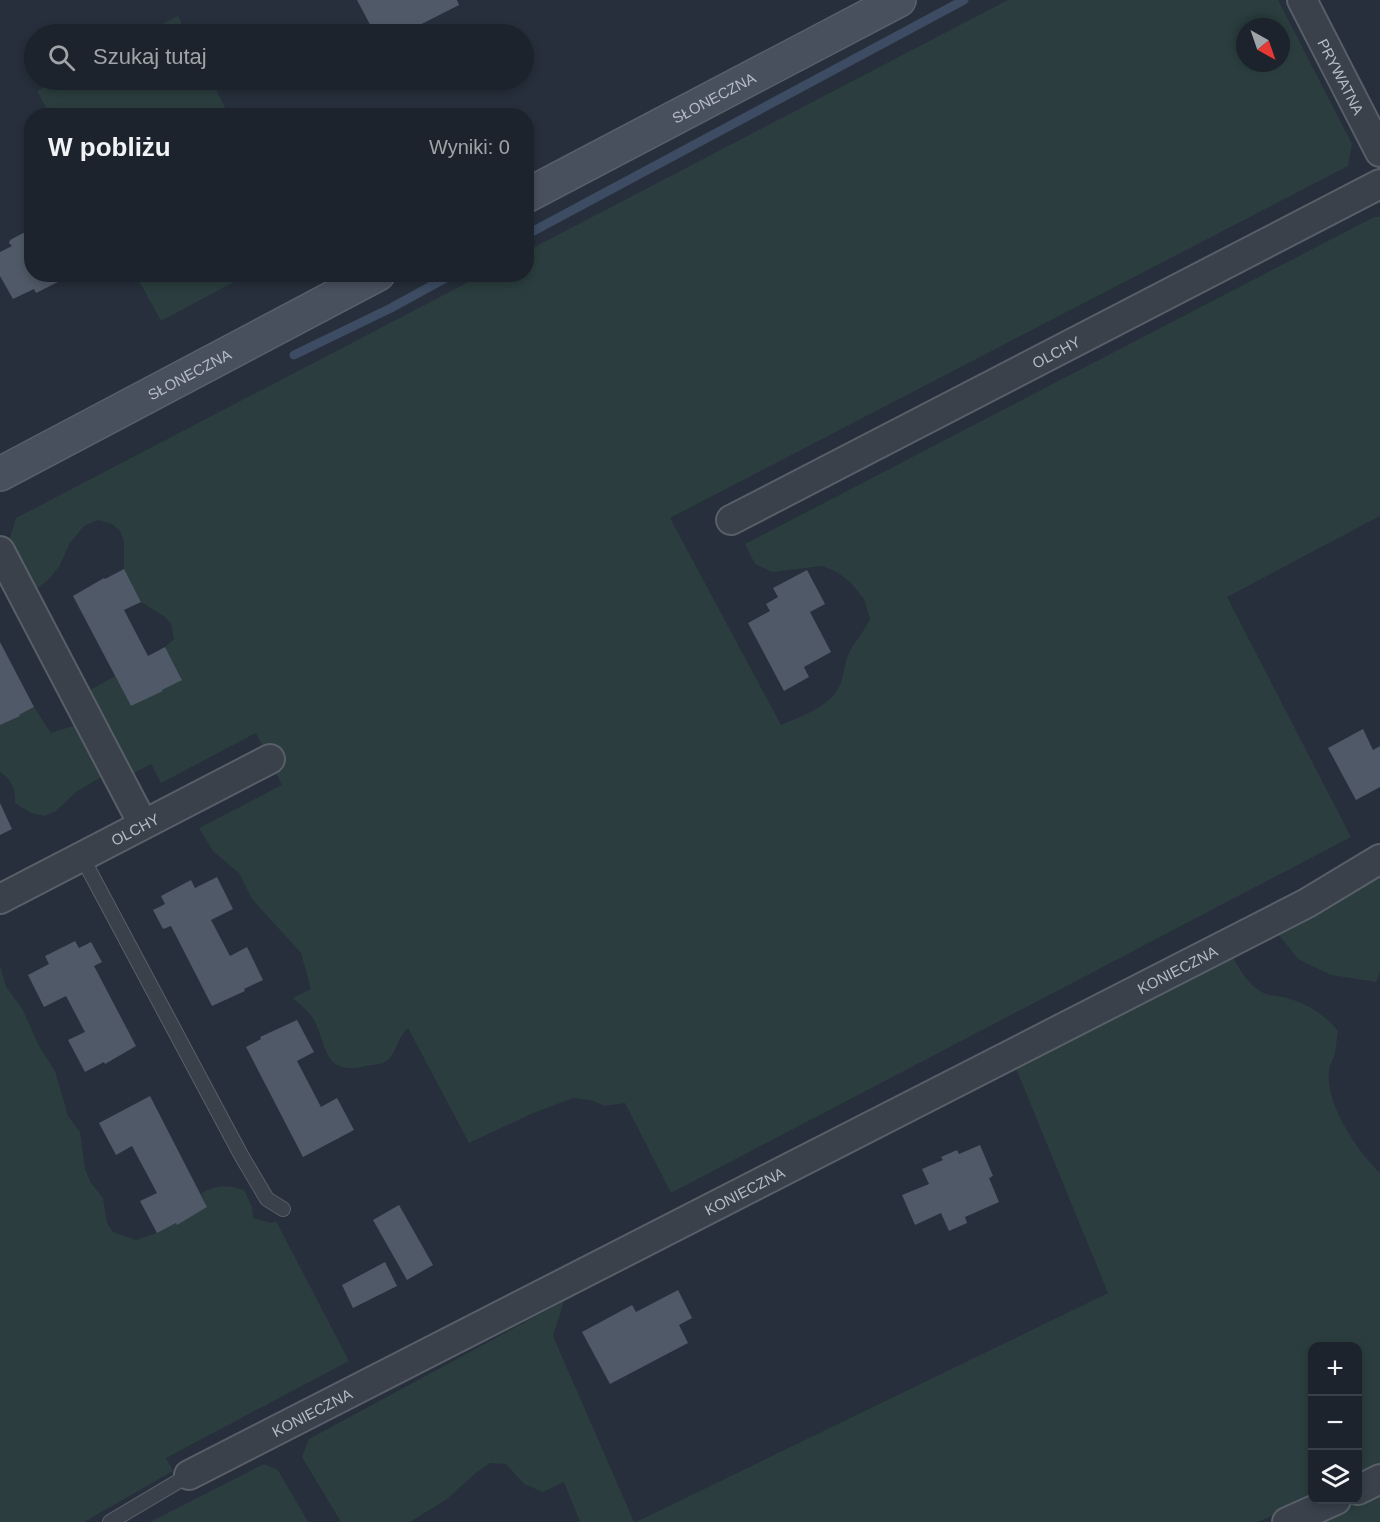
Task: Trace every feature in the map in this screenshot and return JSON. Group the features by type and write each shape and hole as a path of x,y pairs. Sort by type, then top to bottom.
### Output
{"main road":[{"name":"SŁONECZNA","path":"534,192 899,0"},
{"name":"SŁONECZNA","path":"0,474 363,282"}],"street":[{"name":"PRYWATNA","path":"1302,0 1380,152"},
{"name":"OLCHY","path":"731,520 1380,184"},
{"path":"0,551 143,824"},
{"name":"OLCHY","path":"0,899 270,759"},
{"name":"KONIECZNA","path":"189,1475 1307,903 1380,859"},
{"path":"1362,1488 1380,1479"},
{"path":"1287,1522 1327,1504"}],"lane":[{"path":"82,857 241,1155 267,1199 283,1209"},
{"name":"KONIECZNA","path":"110,1522 189,1475"}],"shaded area":[{"path":"1008,0 1278,0 1287,18 1236,18 1236,72 1290,72 1290,23 1352,144 1348,166 670,518 781,725 821,706 834,694 841,683 848,655 870,619 864,599 851,583 837,572 822,566 772,572 755,564 745,544 1374,217 1380,217 1380,516 1227,597 1351,837 671,1193 625,1103 605,1106 590,1100 573,1098 531,1114 469,1143 408,1028 392,1056 385,1062 350,1068 334,1062 325,1049 313,1019 293,998 311,989 301,953 252,899 239,873 213,851 199,828 282,785 256,733 161,783 151,764 134,773 90,690 115,676 131,706 182,679 165,647 174,639 171,624 165,617 141,602 124,569 124,541 120,531 112,524 98,520 84,526 70,543 59,567 46,582 37,588 10,537 16,518 469,282 534,282 534,247"},
{"path":"178,16 182,24 162,24"},
{"path":"216,90 225,108 46,108 37,91"},
{"path":"140,282 234,282 161,321"},
{"path":"34,707 51,733 76,725 103,776 76,792 56,811 45,816 31,813 15,803 12,785 0,772 0,725"},
{"path":"1380,875 1380,972 1376,982 1331,975 1298,959 1275,930"},
{"path":"1231,954 1247,979 1260,991 1294,1000 1308,1006 1328,1020 1338,1031 1335,1054 1329,1071 1332,1098 1353,1140 1380,1173 1380,1467 1362,1475 1362,1342 1308,1342 1308,1499 1258,1522 636,1522 1108,1293 1015,1066"},
{"path":"0,966 6,987 23,1010 38,1044 55,1071 68,1116 80,1132 85,1169 91,1183 103,1198 107,1223 113,1232 136,1240 177,1224 207,1207 201,1193 207,1190 227,1186 244,1190 252,1207 253,1218 271,1223 276,1221 349,1361 166,1458 173,1471 84,1522 0,1522"},
{"path":"564,1301 553,1336 634,1522 580,1522 564,1482 543,1492 524,1484 506,1464 490,1463 447,1499 410,1522 341,1522 302,1457 309,1439"},
{"path":"264,1464 278,1470 308,1522 150,1522"},
{"path":"1380,1489 1380,1522 1308,1522 1347,1504 1362,1504 1362,1497"}],"building":[{"path":"357,0 457,0 459,5 422,24 370,24"},
{"path":"24,233 24,282 58,282 36,293 34,289 13,299 0,276 0,252 12,246 9,243 10,240"},
{"path":"124,569 141,602 124,610 148,656 165,647 182,680 131,706 73,596"},
{"path":"807,570 825,604 810,612 831,652 804,667 809,677 784,691 748,623 770,611 766,604 778,597 773,588"},
{"path":"0,642 34,707 0,725"},
{"path":"1363,729 1373,750 1380,746 1380,787 1356,800 1328,748"},
{"path":"0,803 12,829 0,835"},
{"path":"217,877 233,909 211,920 230,956 247,947 263,980 212,1006 171,926 163,929 153,910 165,904 161,896 191,880 195,888"},
{"path":"75,941 79,948 91,942 102,962 94,966 136,1046 105,1064 104,1062 85,1072 68,1040 85,1032 66,996 44,1007 28,975 49,964 45,956"},
{"path":"297,1020 314,1052 297,1061 321,1107 337,1098 354,1130 303,1157 246,1047 261,1039 260,1037"},
{"path":"150,1096 207,1207 177,1225 176,1223 157,1233 140,1201 157,1193 132,1146 116,1155 99,1123"},
{"path":"980,1145 993,1176 989,1178 999,1202 965,1217 967,1223 949,1231 941,1213 915,1225 902,1195 929,1184 922,1169 943,1160 941,1157 957,1150 959,1154"},
{"path":"399,1205 433,1265 407,1280 373,1220"},
{"path":"385,1262 397,1286 353,1308 342,1285"},
{"path":"678,1290 692,1318 679,1325 688,1343 610,1384 582,1332 632,1305 636,1312"}],"waterway":[{"path":"534,231 964,0"},
{"path":"294,355 391,308 438,282"}]}
